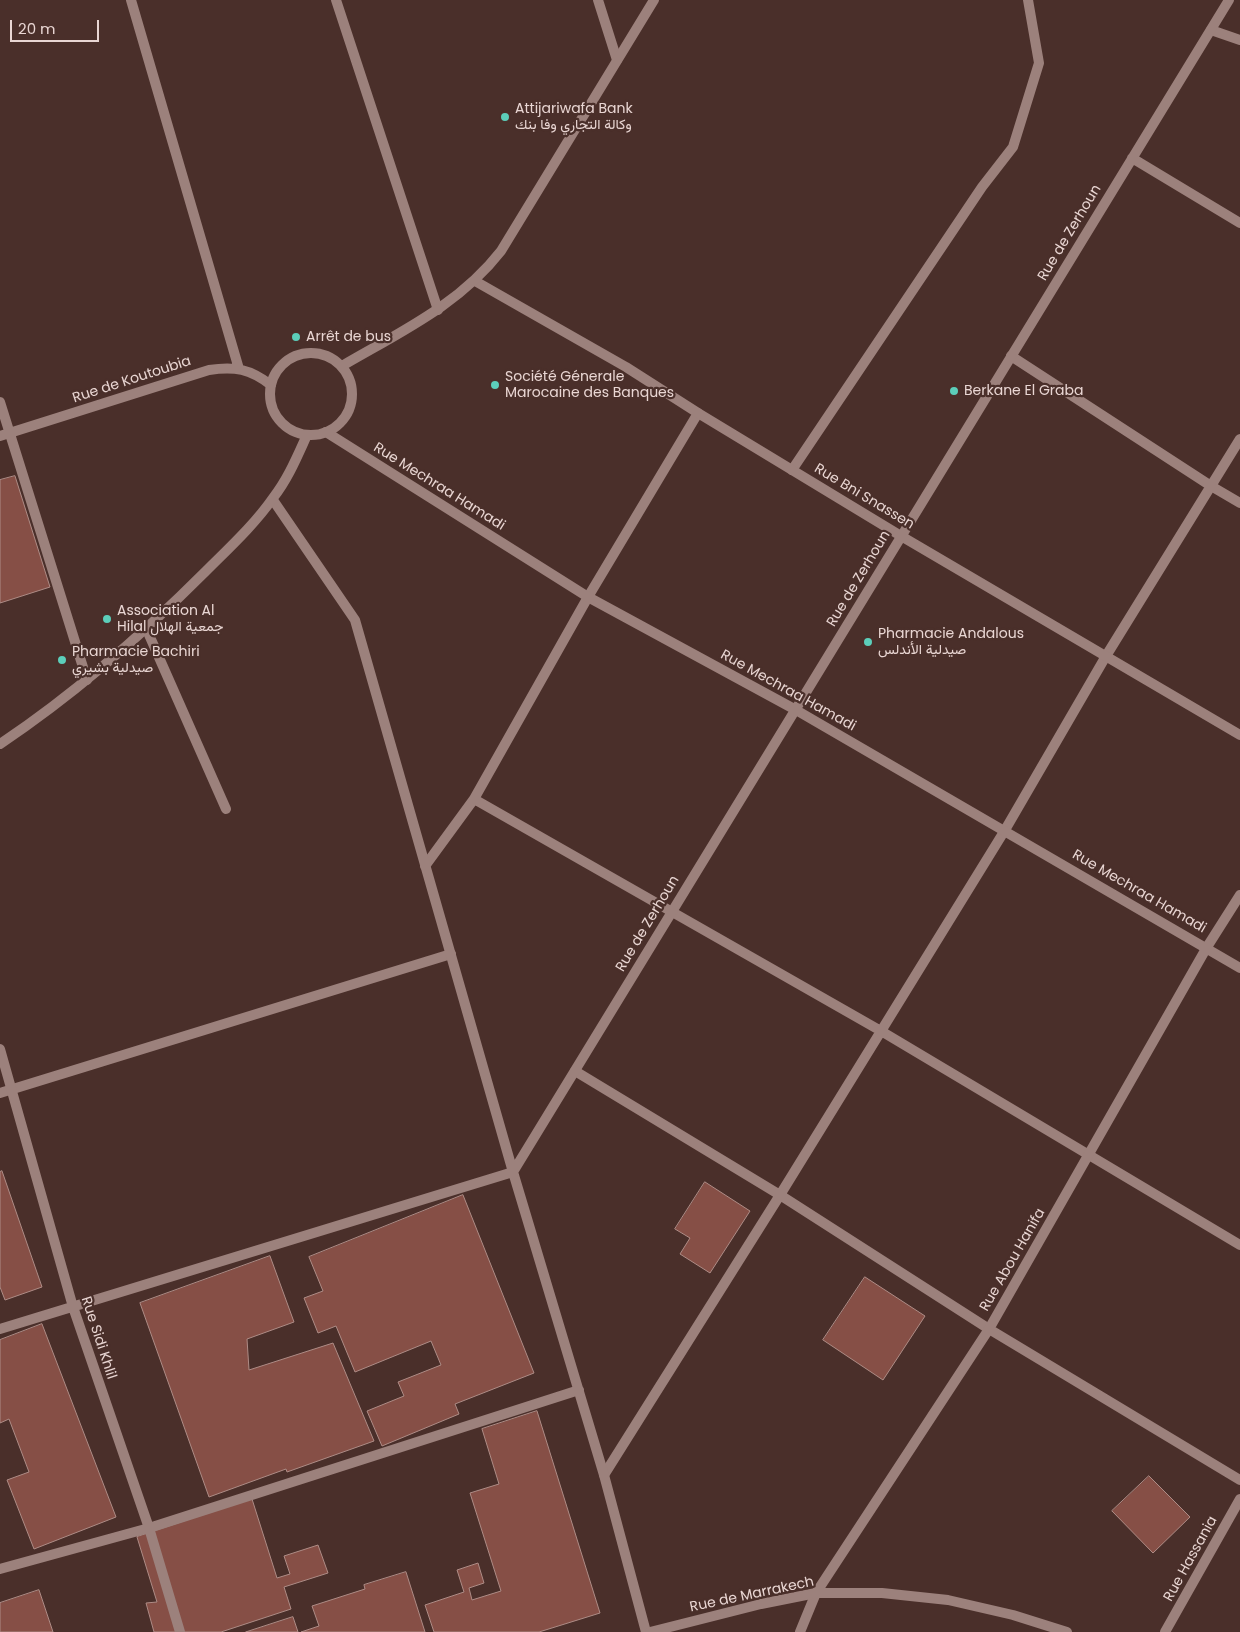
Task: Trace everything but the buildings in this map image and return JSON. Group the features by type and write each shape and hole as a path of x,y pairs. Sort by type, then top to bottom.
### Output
{"street":[{"path":"131,0 239,369"},
{"path":"336,0 438,310"},
{"path":"598,0 617,60"},
{"path":"342,366 438,310 475,281 501,251 654,0"},
{"path":"792,470 982,187 1013,147 1039,63 1028,0"},
{"name":"Rue de Zerhoun","path":"513,1172 1229,0"},
{"path":"1211,30 1240,40"},
{"path":"1132,158 1240,223"},
{"name":"Rue Bni Snassen","path":"475,281 626,367 901,536 1240,735"},
{"path":"307,353 320,354 332,358 342,366 349,378 352,390 351,403 346,415 337,425 326,432 307,434 295,432 278,418 272,407 270,397 271,385 276,373 284,363 295,356 307,353"},
{"path":"1011,356 1240,503"},
{"name":"Rue de Koutoubia","path":"5,435 202,372 224,368 239,369 251,372 271,385"},
{"path":"0,402 5,435 87,680"},
{"path":"426,866 474,799 588,597 698,413"},
{"name":"Rue Mechraa Hamadi","path":"326,432 588,597 796,710 1207,947 1240,968"},
{"path":"0,744 34,721 87,680 146,628 232,544 273,500 286,479 307,434"},
{"path":"604,1475 881,1031 1004,830 1106,656 1240,439"},
{"path":"273,500 355,620 513,1172 604,1475 648,1632"},
{"path":"146,628 226,809"},
{"path":"474,799 881,1031 1240,1245"},
{"name":"Rue Abou Hanifa","path":"800,1632 816,1593 989,1329 1207,947 1240,895"},
{"path":"0,1093 451,954"},
{"name":"Rue Sidi Khlil","path":"0,1049 73,1307 149,1528 180,1632"},
{"path":"575,1071 780,1195 989,1329 1240,1480"},
{"path":"0,1329 513,1172"},
{"path":"0,1569 149,1528 579,1390"},
{"name":"Rue Hassania","path":"1165,1632 1240,1499"},
{"name":"Rue de Marrakech","path":"648,1632 761,1604 816,1593 882,1593 948,1600 1013,1615 1067,1632"}],"place":[{"name":"Attijariwafa Bank وكالة التجاري وفا بنك","path":"505,117"},
{"name":"Arrêt de bus","path":"296,337"},
{"name":"Société Génerale Marocaine des Banques","path":"495,385"},
{"name":"Berkane El Graba","path":"954,391"},
{"name":"Association Al Hilal جمعية الهلال","path":"107,619"},
{"name":"Pharmacie Andalous صيدلية الأندلس","path":"868,642"},
{"name":"Pharmacie Bachiri صيدلية بشيري","path":"62,660"}]}
